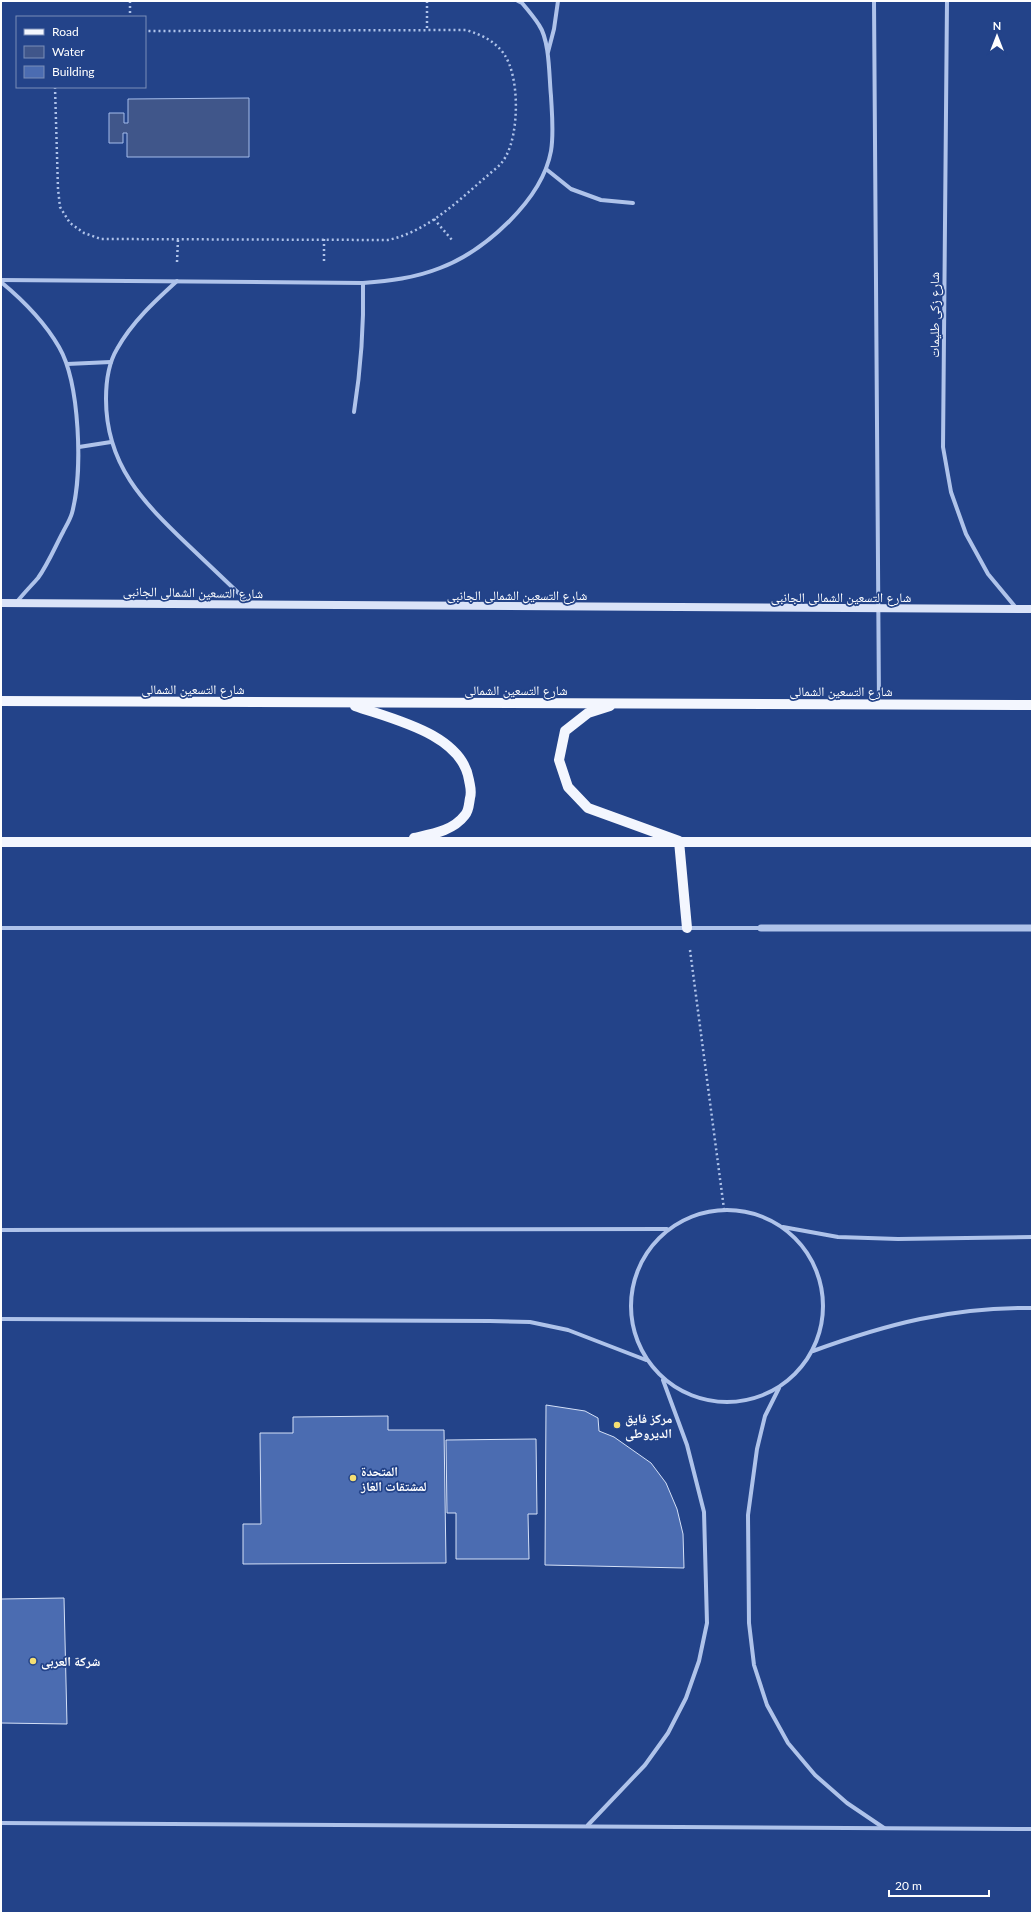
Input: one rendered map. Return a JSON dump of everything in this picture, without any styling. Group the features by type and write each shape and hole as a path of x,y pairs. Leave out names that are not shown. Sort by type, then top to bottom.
{"main road":[{"name":"شارع التسعين الشمالى الجانبى","path":"1,603 1032,609"},
{"name":"شارع التسعين الشمالى","path":"1,701 1032,705"},
{"path":"349,703 440,739 457,752 468,771 472,793 466,815 449,830 398,842"},
{"path":"618,703 588,713 565,731 560,760 568,787 588,808 679,841"},
{"path":"679,841 687,928"},
{"path":"1,842 1032,842"}],"street":[{"path":"1,281 363,283 402,279 440,268 465,256 476,249 506,224 531,196 546,169 553,136 548,53 540,26 522,3 518,1"},
{"path":"548,53 554,29 558,1"},
{"path":"874,1 879,704"},
{"name":"شارع زكى طليمات","path":"947,1 943,447 951,492 966,534 988,574 1017,609"},
{"path":"546,169 571,189 601,200 632,203"},
{"path":"1,281 22,299 43,322 60,348 67,364 76,413 79,447 77,481 72,514 38,577 16,603"},
{"path":"177,281 134,323 116,349 106,383 106,411 111,442 118,460 131,482 151,510 251,605"},
{"path":"354,412 361,369 363,283"},
{"path":"67,364 111,362"},
{"path":"79,447 111,442"},
{"path":"1,928 1032,928"},
{"path":"588,1825 645,1765 668,1733 686,1698 699,1661 707,1623 704,1512 687,1445 662,1380 646,1360 631,1327 630,1291 643,1257 667,1229 694,1215 724,1209 755,1214 783,1227 838,1237 898,1239 1032,1237"},
{"path":"662,1380 689,1396 720,1403 750,1400 779,1388 798,1371 813,1351 822,1325 824,1297 817,1270 803,1246 783,1227"},
{"path":"1,1230 667,1229"},
{"path":"813,1351 904,1321 950,1312 982,1309 1032,1308"},
{"path":"1,1319 530,1322 568,1330 646,1360"},
{"path":"779,1388 766,1416 757,1449 748,1515 749,1623 754,1665 767,1705 788,1743 815,1775 847,1803 884,1828"},
{"path":"1,1823 588,1825 1032,1829"}],"path":[{"path":"130,1 130,16"},
{"path":"426,1 426,30"},
{"path":"55,88 58,189 60,207 70,223 84,233 101,239 388,240 413,232 434,219 494,170 507,156 511,146 514,127 516,83 512,68 504,54 494,43 481,34 466,30 146,31"},
{"path":"434,219 465,256"},
{"path":"687,928 724,1209"}],"water":[{"path":"249,98 249,157 127,157 127,133 123,133 123,143 109,143 109,113 124,113 124,123 128,123 128,99"}],"building":[{"path":"546,1405 585,1411 598,1418 599,1431 614,1437 651,1463 666,1483 677,1509 683,1534 684,1568 545,1565"},
{"name":"المتحدة لمشتقات الغاز","path":"388,1416 388,1430 444,1430 446,1563 243,1564 243,1524 261,1524 260,1433 293,1433 293,1417"},
{"path":"536,1439 537,1514 528,1514 529,1559 456,1559 456,1513 447,1513 446,1440"},
{"name":"شركة العربى","path":"64,1598 67,1724 1,1723 1,1599"}],"place":[{"name":"مركز فايق الديروطى","path":"617,1425"},
{"name":"المتحدة لمشتقات الغاز","path":"353,1478"},
{"name":"شركة العربى","path":"33,1661"}]}
